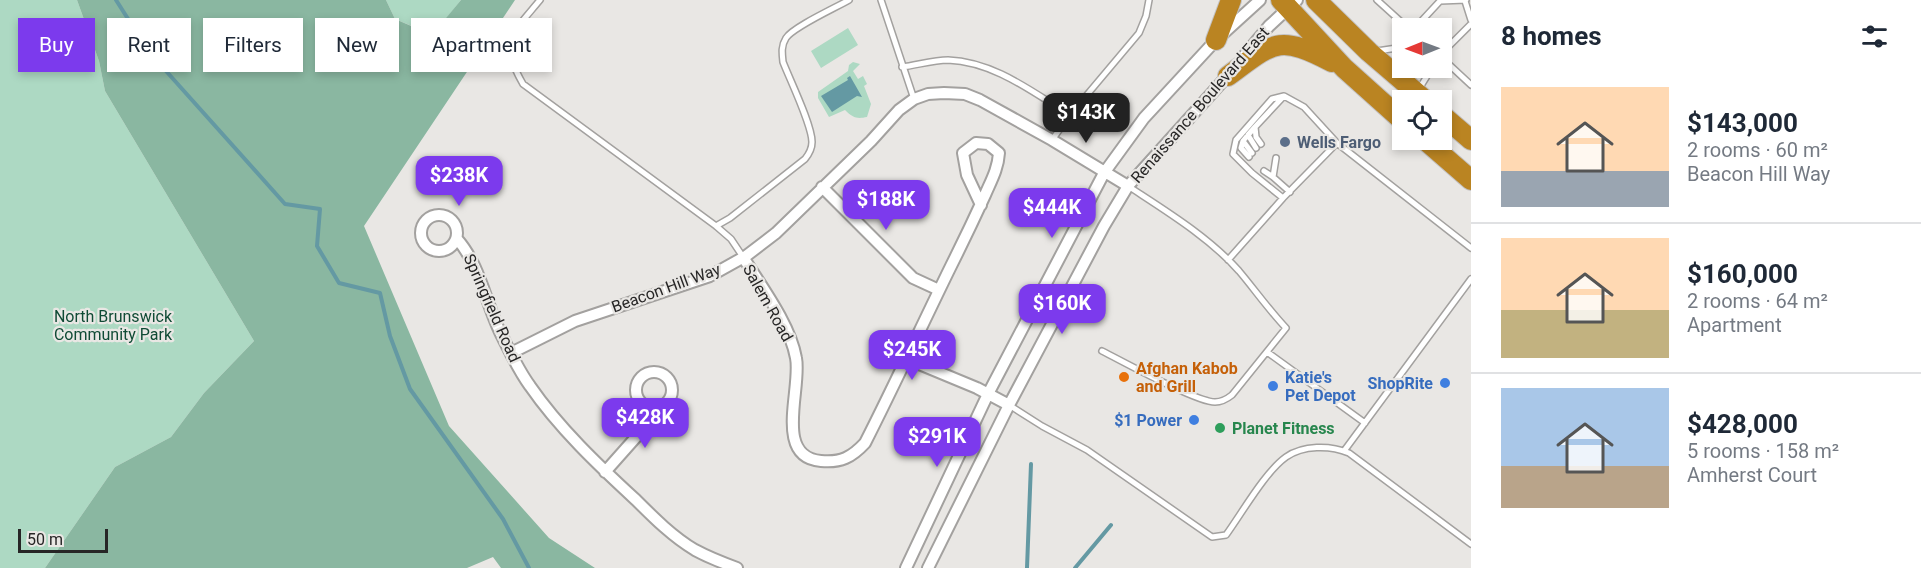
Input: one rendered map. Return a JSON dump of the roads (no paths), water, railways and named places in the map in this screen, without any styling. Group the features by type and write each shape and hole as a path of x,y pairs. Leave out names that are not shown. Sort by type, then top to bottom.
{"highway":[{"path":"1216,40 1231,0"},
{"path":"1316,0 1412,90"},
{"path":"1289,3 1344,68 1392,111"},
{"path":"1228,76 1263,50 1279,44 1304,48 1344,68"},
{"path":"1452,124 1471,140"},
{"path":"1436,150 1471,180"}],"street":[{"name":"Renaissance Boulevard East","path":"906,568 988,394 1104,173 1144,118 1216,40 1260,0"},
{"name":"Renaissance Boulevard East","path":"928,568 1009,405 1104,226 1128,186 1228,76 1289,3"},
{"name":"Beacon Hill Way","path":"511,353 575,321 710,276 743,257 776,233 871,141 899,110 914,99 944,93 965,94 980,100 1128,186"},
{"name":"Salem Road","path":"743,257 773,304 796,357 797,377 791,420 797,447 806,456 817,461 845,460 866,443 908,359 981,205 998,166 999,153 988,144 976,143 963,153 967,175 981,205"},
{"path":"822,188 913,278 939,290"},
{"name":"Springfield Road","path":"457,239 469,256 498,328 511,353 528,384 550,414 605,472 670,532 695,550 737,568"},
{"path":"908,359 1009,405"},
{"path":"605,472 645,427 654,408"}],"lane":[{"name":"Salem Road","path":"540,0 512,34 509,54 514,70 523,84 716,226 731,239 743,257"},
{"path":"716,226 730,218 796,167 810,152 813,143 810,131 783,62 783,45 791,32 849,0"},
{"path":"881,0 914,99"},
{"path":"1052,140 1070,115 1139,33 1149,0"},
{"path":"1377,0 1397,18"},
{"path":"1424,18 1440,1 1466,0 1471,22 1452,42"},
{"path":"1369,52 1392,49"},
{"path":"902,67 946,60 967,62 1008,77 1070,115"},
{"path":"1452,68 1471,86"},
{"path":"1254,150 1243,141 1284,96"},
{"path":"1284,198 1252,173 1233,154 1236,140 1272,99 1284,96 1304,107 1337,143 1471,248"},
{"path":"1254,150 1255,127"},
{"path":"1248,135 1254,150"},
{"path":"1228,260 1337,143"},
{"path":"1273,177 1276,158"},
{"path":"1273,177 1267,168 1273,177 1290,192"},
{"path":"1102,351 1196,397 1216,402 1232,395 1286,328 1228,260 1128,186"},
{"path":"1344,451 1471,279"},
{"path":"1267,352 1365,423"},
{"path":"1009,405 1087,450 1212,537 1226,535 1270,474 1287,456 1314,447 1337,448 1344,451 1471,544"}],"water":[{"path":"850,76 862,97 857,96 832,112 821,96 848,80"}],"waterway":[{"path":"116,0 149,52 285,204 320,209 317,246 339,283 380,293 390,336 410,389 503,519 529,568"},
{"path":"1027,568 1031,464"},
{"path":"1075,568 1111,525"}],"place":[{"name":"Wells Fargo","path":"1285,142"},
{"name":"Afghan Kabob and Grill","path":"1124,377"},
{"name":"ShopRite","path":"1445,383"},
{"name":"Katie's Pet Depot","path":"1273,386"},
{"name":"$1 Power","path":"1194,420"},
{"name":"Planet Fitness","path":"1220,428"}],"park label":[{"name":"North Brunswick Community Park","path":"113,325"}]}
